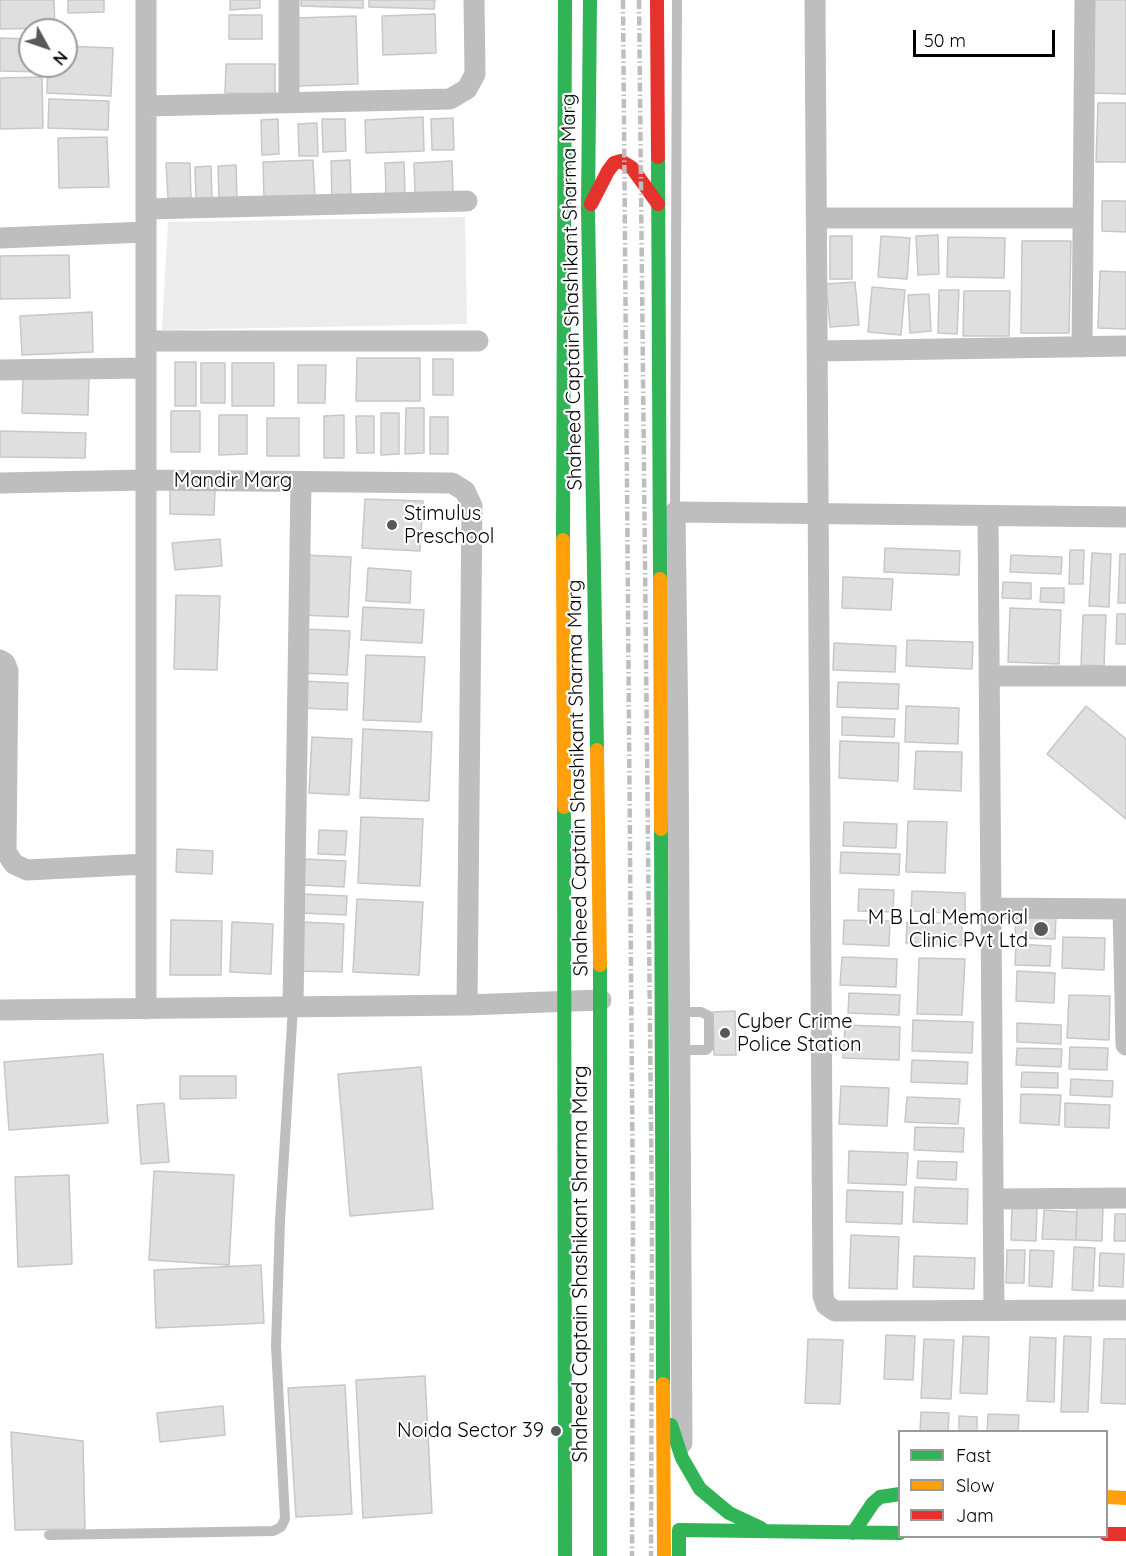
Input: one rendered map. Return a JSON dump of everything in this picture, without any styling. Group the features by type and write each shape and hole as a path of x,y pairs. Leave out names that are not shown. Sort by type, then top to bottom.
{"main road":[{"path":"565,0 563,1001 565,1556"},
{"name":"Shaheed Captain Shashikant Sharma Marg","path":"590,0 588,209 601,1000 600,1556"},
{"path":"657,0 658,204 667,512 664,1556"},
{"path":"588,209 608,171 614,163 621,161 632,168 658,204"},
{"path":"664,1405 682,1458 700,1489 729,1512 770,1532"},
{"path":"853,1533 873,1503 880,1497 898,1494"},
{"path":"1108,1497 1126,1498"},
{"path":"679,1556 680,1530 898,1533"},
{"path":"1108,1534 1126,1534"}],"street":[{"path":"146,0 146,1009"},
{"path":"289,102 290,0"},
{"path":"146,106 450,99 467,89 475,74 474,0"},
{"path":"815,0 823,1296 826,1305 835,1311 1126,1311"},
{"path":"1082,347 1085,0"},
{"path":"146,209 467,201"},
{"path":"817,218 1083,218"},
{"path":"0,238 146,232"},
{"path":"146,341 478,341"},
{"path":"818,351 1126,346"},
{"path":"0,370 146,368"},
{"name":"Mandir Marg","path":"0,483 146,480 452,483 465,491 472,506 467,1005"},
{"path":"293,1007 301,482"},
{"path":"682,1458 680,1050 667,512 1126,517"},
{"path":"988,516 994,1310"},
{"path":"0,660 5,663 8,671 6,852 14,864 27,870 145,864"},
{"path":"989,676 1126,676"},
{"path":"991,908 1125,909 1126,1045"},
{"path":"0,1010 467,1005 601,1000"},
{"path":"994,1199 1126,1198"}],"lane":[{"path":"667,512 677,0"},
{"path":"49,1535 273,1531 282,1527 285,1519 276,1346 280,1221 293,1007"},
{"path":"679,1012 701,1012 709,1016 709,1047 706,1050 680,1050"}],"shaded area":[{"path":"465,217 467,324 162,330 168,222"}],"building":[{"path":"0,0 54,0 55,18 18,18 18,29 0,29"},
{"path":"68,0 104,0 104,12 68,13"},
{"path":"230,0 260,0 260,8 230,10"},
{"path":"301,0 363,0 363,8 301,6"},
{"path":"369,0 435,0 434,9 369,7"},
{"path":"1094,0 1126,0 1126,94 1093,93"},
{"path":"435,14 436,53 383,55 382,16"},
{"path":"229,15 262,15 262,39 229,39"},
{"path":"356,16 358,84 297,86 295,18"},
{"path":"0,38 18,39 18,71 0,71"},
{"path":"78,47 113,48 111,96 47,93 48,78 78,78"},
{"path":"226,64 275,64 275,94 225,93"},
{"path":"0,78 42,78 43,128 0,129"},
{"path":"49,99 109,101 108,130 48,128"},
{"path":"1098,103 1126,103 1126,162 1096,162"},
{"path":"423,117 424,151 366,153 365,120"},
{"path":"453,118 454,150 432,150 431,119"},
{"path":"278,119 279,154 262,155 261,120"},
{"path":"322,119 345,119 346,151 323,152"},
{"path":"317,123 318,156 299,156 298,124"},
{"path":"107,137 109,187 59,188 58,138"},
{"path":"313,160 315,198 264,200 263,162"},
{"path":"350,160 351,196 332,197 331,161"},
{"path":"452,161 453,192 415,193 414,163"},
{"path":"404,162 405,194 386,194 385,163"},
{"path":"166,163 190,163 191,198 168,198"},
{"path":"236,165 237,199 219,199 218,166"},
{"path":"211,166 212,198 196,199 195,167"},
{"path":"1102,201 1126,201 1126,232 1102,231"},
{"path":"938,235 939,274 918,275 916,236"},
{"path":"830,236 852,236 852,279 830,279"},
{"path":"881,236 910,238 907,279 878,277"},
{"path":"948,237 1005,238 1004,278 947,277"},
{"path":"1022,241 1071,241 1069,333 1021,333"},
{"path":"69,255 70,298 0,299 0,256"},
{"path":"1100,271 1126,272 1126,329 1098,328"},
{"path":"855,282 859,325 830,327 826,284"},
{"path":"872,287 905,290 901,335 868,332"},
{"path":"939,290 959,290 957,334 938,333"},
{"path":"964,291 1010,291 1009,336 963,336"},
{"path":"929,294 931,331 910,333 908,295"},
{"path":"92,312 93,352 22,355 20,316"},
{"path":"357,358 420,358 420,401 356,401"},
{"path":"433,359 453,359 453,395 433,395"},
{"path":"175,362 196,362 196,406 175,406"},
{"path":"201,363 225,363 225,403 201,403"},
{"path":"232,363 274,363 274,406 232,406"},
{"path":"298,365 326,365 325,403 298,403"},
{"path":"23,375 89,376 88,415 22,413"},
{"path":"406,408 424,408 424,453 405,454"},
{"path":"171,411 200,411 200,452 171,452"},
{"path":"381,413 399,413 399,454 381,455"},
{"path":"219,415 247,415 247,454 219,455"},
{"path":"344,415 344,458 324,458 324,416"},
{"path":"356,416 374,416 374,453 357,453"},
{"path":"430,417 448,417 448,454 430,454"},
{"path":"267,418 299,418 299,456 267,456"},
{"path":"0,431 86,433 85,458 0,457"},
{"path":"170,489 215,490 214,515 170,514"},
{"name":"Stimulus Preschool","path":"365,499 423,501 420,551 362,548"},
{"path":"220,539 222,566 175,570 172,543"},
{"path":"885,548 960,551 959,575 884,572"},
{"path":"1070,550 1084,550 1083,584 1069,584"},
{"path":"1092,553 1111,554 1109,607 1089,606"},
{"path":"1120,554 1126,554 1126,603 1118,603"},
{"path":"303,555 351,557 348,617 300,615"},
{"path":"1011,555 1062,557 1061,574 1010,572"},
{"path":"368,568 411,571 410,603 366,601"},
{"path":"843,577 893,579 891,610 842,608"},
{"path":"1003,582 1031,583 1031,599 1002,598"},
{"path":"1041,588 1064,588 1064,603 1040,602"},
{"path":"176,595 220,596 217,670 174,669"},
{"path":"363,607 424,610 422,643 361,640"},
{"path":"1010,608 1061,610 1059,664 1008,662"},
{"path":"1117,614 1126,614 1126,644 1116,644"},
{"path":"1083,615 1106,615 1104,666 1081,665"},
{"path":"304,629 350,631 347,675 302,673"},
{"path":"907,640 973,642 972,669 906,666"},
{"path":"834,643 896,646 895,672 833,670"},
{"path":"366,655 425,657 421,722 363,720"},
{"path":"302,681 348,683 347,710 301,708"},
{"path":"838,682 899,684 898,709 837,707"},
{"path":"906,706 959,708 958,744 905,742"},
{"path":"1086,706 1126,739 1126,819 1047,754"},
{"path":"842,717 895,719 894,737 842,735"},
{"path":"363,729 432,732 429,801 360,798"},
{"path":"312,737 352,739 349,795 309,793"},
{"path":"840,741 899,743 898,781 839,778"},
{"path":"916,751 962,752 961,791 914,789"},
{"path":"361,817 423,819 420,886 358,883"},
{"path":"908,821 947,822 945,873 906,872"},
{"path":"844,822 897,824 896,848 843,846"},
{"path":"319,830 347,831 345,855 318,854"},
{"path":"177,849 213,851 212,874 176,872"},
{"path":"841,852 900,854 899,875 840,873"},
{"path":"305,859 346,861 344,887 303,885"},
{"path":"859,889 894,890 893,912 858,911"},
{"path":"912,891 965,893 965,914 911,911"},
{"path":"301,894 347,896 346,915 300,913"},
{"path":"357,899 423,902 419,975 353,972"},
{"path":"1016,916 1056,917 1055,939 1015,938"},
{"path":"171,920 222,921 221,975 170,975"},
{"path":"844,920 890,921 889,946 843,944"},
{"path":"232,922 273,924 271,974 230,972"},
{"path":"302,922 344,924 342,972 299,971"},
{"path":"907,922 962,924 962,945 906,943"},
{"path":"1063,937 1105,938 1104,970 1062,968"},
{"path":"1016,944 1051,946 1050,966 1015,965"},
{"path":"842,957 897,959 896,987 840,985"},
{"path":"919,958 965,959 962,1015 917,1014"},
{"path":"1017,971 1055,973 1054,1003 1016,1001"},
{"path":"849,993 900,995 899,1015 848,1013"},
{"path":"1069,995 1110,996 1109,1040 1067,1038"},
{"name":"Cyber Crime Police Station","path":"735,1011 736,1055 714,1055 713,1012"},
{"path":"913,1020 973,1022 972,1053 912,1051"},
{"path":"1017,1023 1061,1025 1061,1044 1017,1042"},
{"path":"845,1025 900,1027 899,1060 843,1058"},
{"path":"1070,1047 1108,1048 1107,1070 1069,1069"},
{"path":"1017,1048 1062,1049 1061,1067 1016,1065"},
{"path":"103,1054 108,1123 9,1130 4,1062"},
{"path":"912,1060 968,1062 967,1084 911,1082"},
{"path":"421,1067 433,1209 350,1216 338,1074"},
{"path":"1022,1072 1058,1073 1058,1088 1021,1087"},
{"path":"180,1076 236,1076 236,1098 180,1099"},
{"path":"1071,1079 1113,1081 1112,1097 1070,1095"},
{"path":"841,1086 889,1088 887,1126 839,1124"},
{"path":"1021,1094 1061,1095 1059,1125 1020,1123"},
{"path":"907,1097 960,1099 958,1124 905,1122"},
{"path":"164,1103 169,1162 141,1164 137,1105"},
{"path":"1065,1103 1110,1105 1109,1128 1065,1127"},
{"path":"915,1127 964,1128 963,1152 914,1150"},
{"path":"849,1151 908,1153 906,1185 848,1183"},
{"path":"918,1161 957,1162 956,1180 917,1178"},
{"path":"154,1171 234,1175 229,1265 149,1260"},
{"path":"69,1175 72,1264 18,1267 15,1177"},
{"path":"915,1187 968,1189 967,1224 913,1222"},
{"path":"847,1190 903,1192 902,1224 846,1222"},
{"path":"1077,1205 1103,1206 1102,1241 1076,1240"},
{"path":"1012,1206 1037,1208 1036,1241 1011,1240"},
{"path":"1044,1210 1077,1212 1076,1240 1042,1239"},
{"path":"1115,1214 1126,1214 1126,1241 1114,1241"},
{"path":"851,1235 899,1237 897,1289 849,1288"},
{"path":"1074,1247 1095,1248 1093,1291 1072,1290"},
{"path":"1007,1250 1025,1250 1024,1283 1006,1283"},
{"path":"1030,1250 1054,1251 1052,1287 1029,1286"},
{"path":"1100,1253 1124,1254 1123,1287 1099,1286"},
{"path":"914,1256 975,1258 974,1289 913,1287"},
{"path":"261,1265 264,1323 156,1328 154,1270"},
{"path":"886,1335 915,1336 913,1380 884,1379"},
{"path":"963,1336 989,1337 987,1394 960,1393"},
{"path":"1064,1336 1091,1337 1088,1412 1061,1412"},
{"path":"1030,1337 1056,1338 1054,1402 1027,1401"},
{"path":"808,1339 843,1340 840,1404 805,1403"},
{"path":"924,1339 954,1340 951,1399 921,1398"},
{"path":"1104,1339 1126,1339 1126,1404 1101,1403"},
{"path":"425,1376 432,1513 363,1518 356,1380"},
{"path":"345,1385 352,1514 296,1517 288,1388"},
{"path":"223,1406 225,1435 160,1442 157,1413"},
{"path":"921,1412 949,1413 948,1430 920,1430"},
{"path":"988,1414 1019,1415 1018,1430 987,1430"},
{"path":"959,1416 977,1417 977,1430 959,1430"},
{"path":"11,1432 83,1441 85,1529 15,1530"}],"railway":[{"path":"623,0 633,1212 632,1556"},
{"path":"639,0 652,1216 651,1556"}],"traffic: fast":[{"path":"563,540 565,0"},
{"path":"590,0 588,209 597,750"},
{"path":"658,157 660,579"},
{"path":"564,807 565,1556"},
{"path":"661,829 663,1384"},
{"path":"600,965 600,1556"},
{"path":"671,1425 682,1458 700,1489 729,1513 761,1528"},
{"path":"853,1533 873,1503 880,1497 898,1494"},
{"path":"679,1556 679,1530 898,1533"}],"traffic: slow":[{"path":"563,540 564,807"},
{"path":"660,579 661,829"},
{"path":"597,750 600,965"},
{"path":"663,1384 664,1556"},
{"path":"1108,1497 1126,1498"}],"traffic: jam":[{"path":"657,0 658,157"},
{"path":"591,204 608,171 614,163 621,161 632,168 658,204"},
{"path":"1108,1534 1126,1534"}],"place":[{"name":"Stimulus Preschool","path":"392,525"},
{"name":"M B Lal Memorial Clinic Pvt Ltd","path":"1041,929"},
{"name":"Cyber Crime Police Station","path":"725,1033"},
{"name":"Noida Sector 39","path":"556,1431"}]}
